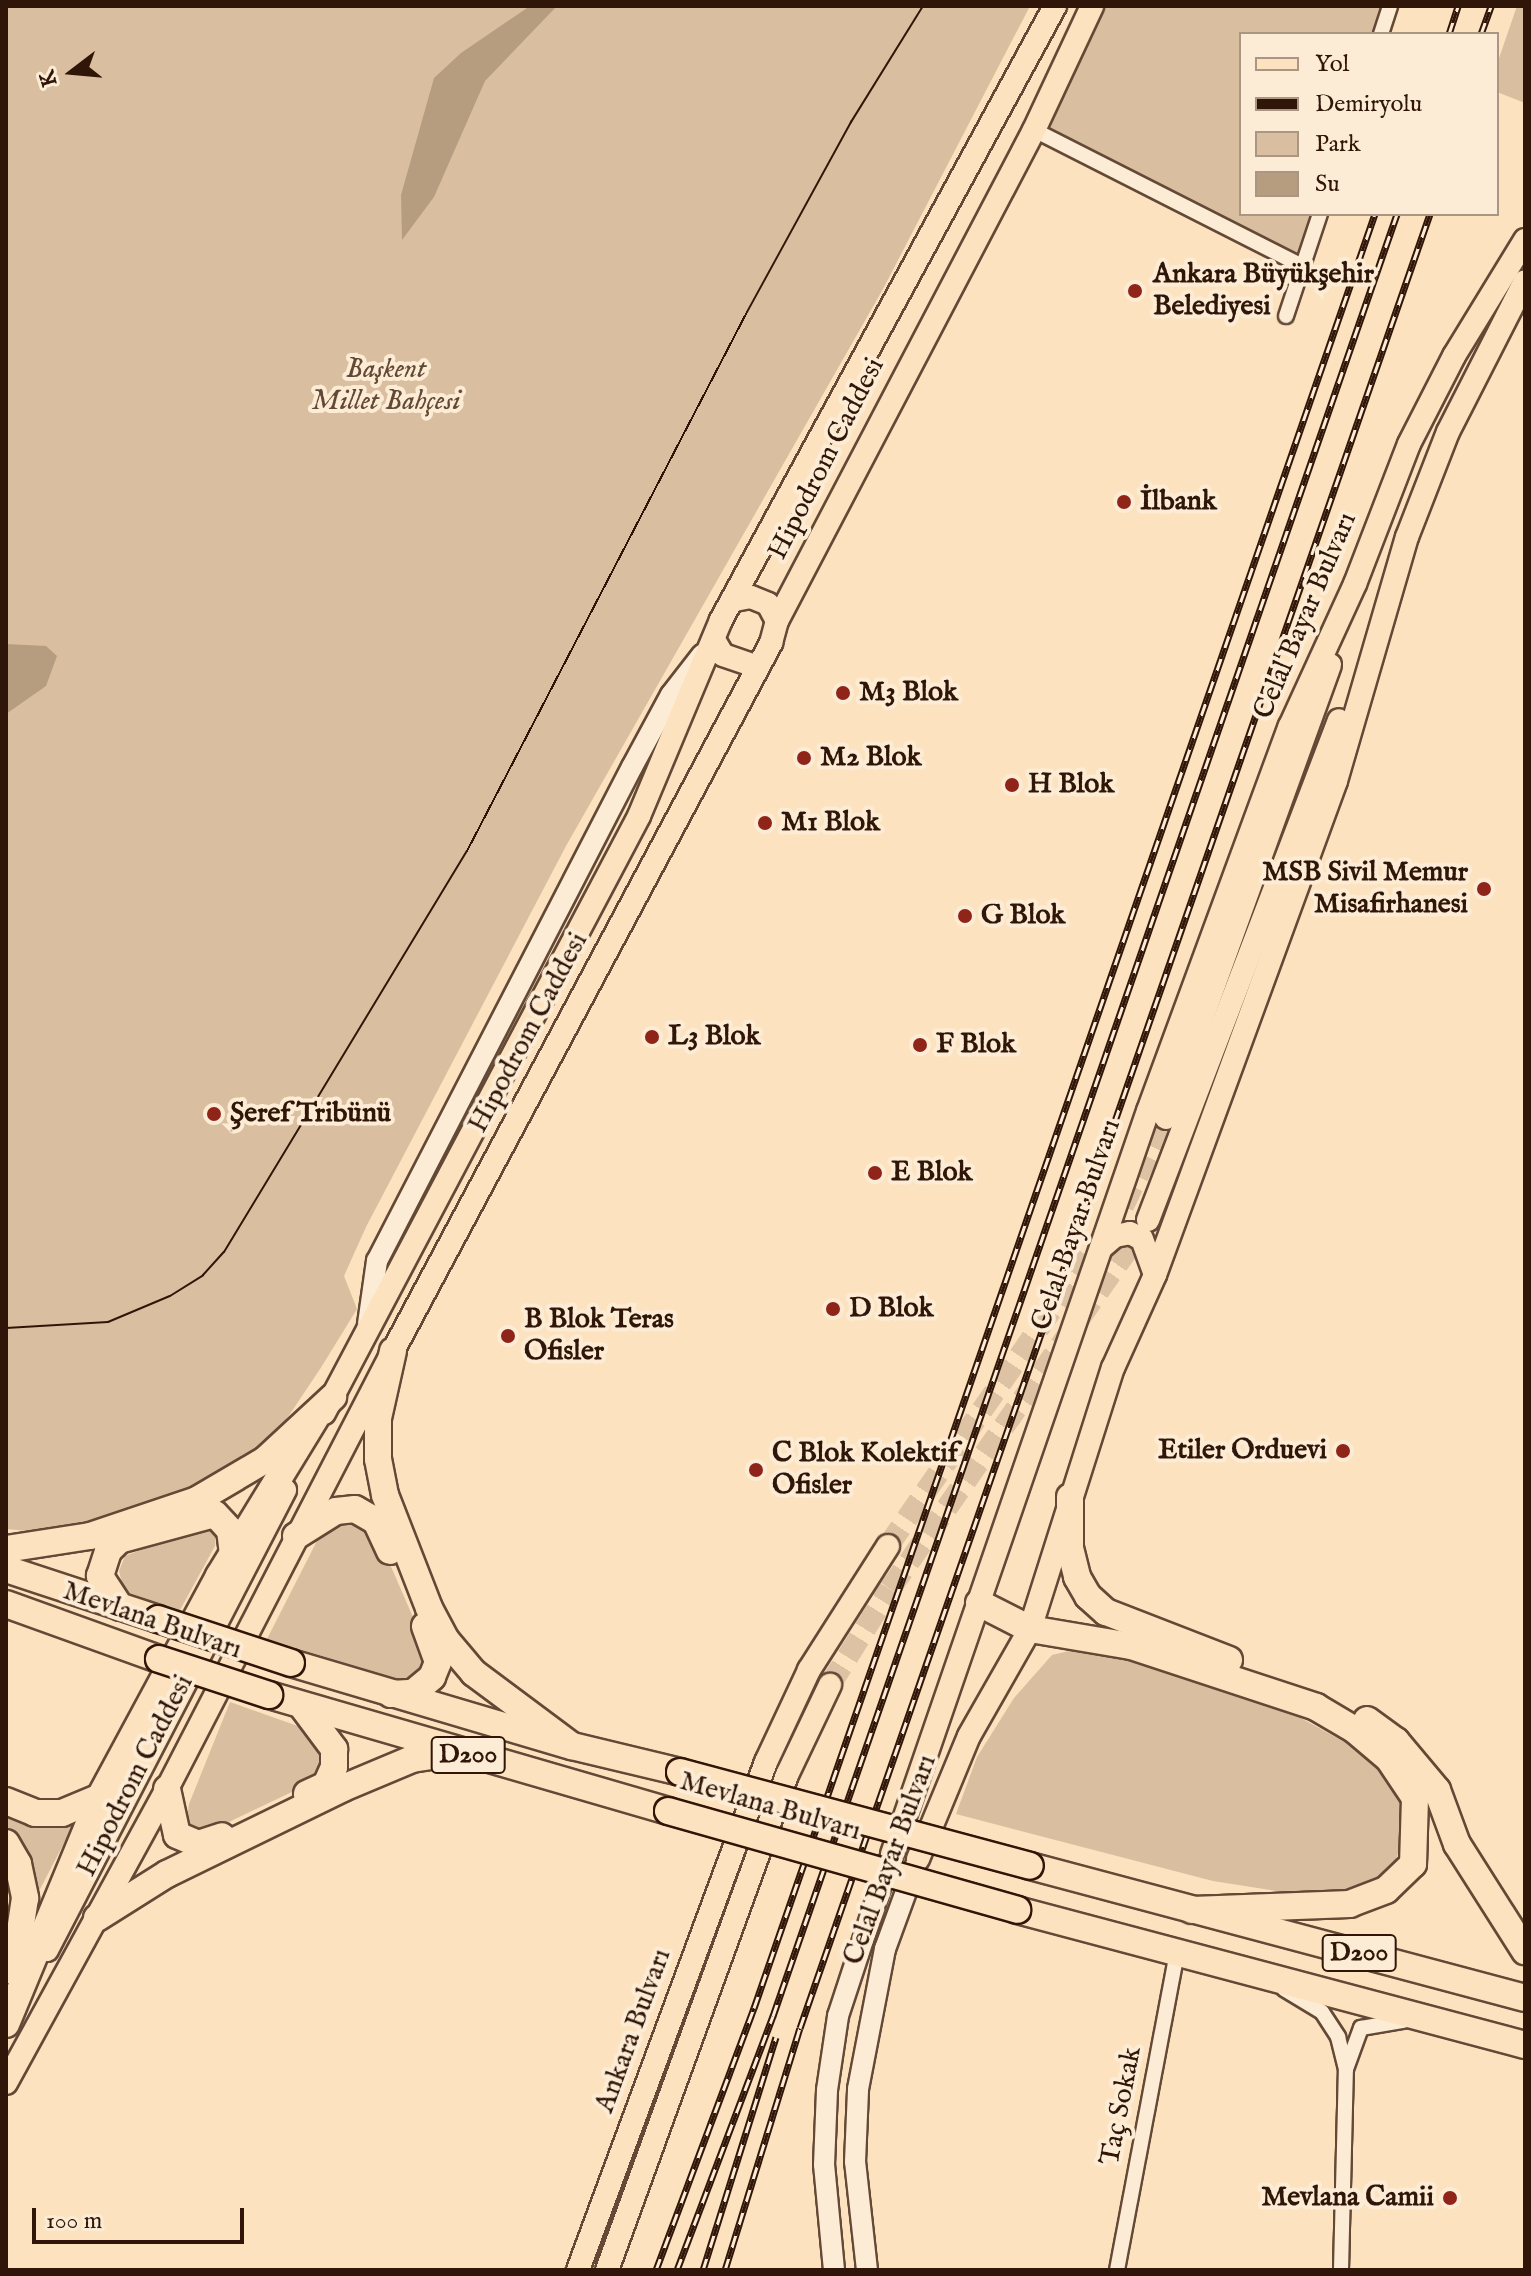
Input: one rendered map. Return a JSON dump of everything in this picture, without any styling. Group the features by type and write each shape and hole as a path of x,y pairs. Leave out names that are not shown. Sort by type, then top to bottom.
{"highway":[{"path":"393,1351 378,1418 378,1459 385,1495 429,1608 446,1640 474,1673 572,1746"},
{"path":"6,1549 90,1536 197,1500 233,1483 325,1406"},
{"path":"6,2026 100,1797 233,1555 325,1406"},
{"path":"1070,1497 1070,1548 1077,1577 1106,1612 1326,1694 1396,1741 1437,1790 1457,1844 1525,1951"},
{"path":"296,1536 344,1509 368,1512 376,1521 438,1662 424,1686 413,1693 387,1694"},
{"path":"120,1607 100,1576 108,1551 119,1540 215,1514 230,1530 233,1555"},
{"name":"Mevlana Bulvarı","path":"6,1569 387,1694 572,1746 680,1772 1525,1998"},
{"path":"979,1603 1030,1629 1131,1646 1316,1707 1355,1730 1389,1759 1415,1798 1413,1864 1386,1890 1350,1904 1192,1910"},
{"name":"Mevlana Bulvarı","path":"6,1604 159,1659 455,1752 1017,1910 1525,2045"},
{"path":"6,1629 42,1616"},
{"path":"167,1789 177,1835 198,1844 326,1785 334,1767 334,1749 326,1731 302,1706"},
{"path":"97,1918 167,1874 355,1783 412,1759 455,1752"},
{"path":"6,1801 35,1813 62,1813 100,1797"},
{"path":"6,1843 18,1864 25,1898 6,2014"}],"main road":[{"name":"Hipodrom Caddesi","path":"6,2026 325,1406 367,1333 639,816 714,640 1055,6"},
{"name":"Hipodrom Caddesi","path":"6,2083 167,1789 393,1351 757,667 777,621 1034,130 1092,6"},
{"name":"Celal Bayar Bulvarı","path":"834,2270 824,2165 827,2090 838,2016 892,1854 1101,1248 1290,726 1355,584 1409,444 1454,356 1525,240"},
{"name":"Celal Bayar Bulvarı","path":"867,2270 855,2162 858,2089 885,1949 969,1736 1030,1629 1113,1368 1155,1275 1336,781 1375,631 1448,432 1525,281"},
{"path":"1166,1118 1312,727 1355,584"},
{"path":"735,600 751,597 768,604 777,621"},
{"path":"1148,1220 1375,631"},
{"path":"714,640 723,655 757,667"},
{"path":"1101,1248 1115,1236 1130,1233 1142,1239 1155,1275"},
{"name":"Ankara Bulvarı","path":"578,2270 747,1813 796,1693 888,1546"},
{"name":"Ankara Bulvarı","path":"607,2270 771,1819 830,1685"}],"street":[{"path":"1382,32 1390,6"},
{"path":"1034,130 1302,266"},
{"path":"1286,316 1319,216"},
{"name":"Taç Sokak","path":"1117,2270 1177,1951"},
{"path":"1252,1972 1322,2012 1338,2037 1346,2069 1341,2270"},
{"path":"1346,2069 1361,2028 1377,2022 1440,2022"}],"green space":[{"name":"Başkent Millet Bahçesi","path":"6,6 1030,6 883,289 566,846 366,1227 344,1276 357,1309 322,1366 284,1423 227,1478 99,1519 29,1531 6,1529"},
{"path":"1092,6 1390,6 1382,32 1239,32 1239,216 1319,216 1302,266 1034,130"},
{"path":"1517,6 1525,6 1525,103 1499,93 1499,58"},
{"path":"343,1516 375,1530 420,1633 429,1666 406,1682 267,1639 321,1533"},
{"path":"208,1524 216,1532 215,1546 180,1610 132,1595 123,1587 119,1571 125,1556"},
{"path":"1086,1647 1279,1706 1370,1756 1402,1798 1405,1831 1394,1866 1351,1894 1296,1894 1213,1881 956,1814 977,1757 1014,1698 1052,1655"},
{"path":"230,1702 312,1731 325,1760 315,1781 210,1831 195,1833 186,1826 189,1804"},
{"path":"6,1812 77,1818 36,1897 28,1867 6,1825"}],"water":[{"path":"530,6 557,6 485,81 434,197 402,240 401,195 434,78 461,53"},
{"path":"6,644 46,646 57,656 46,686 6,714"}],"tunnel":[{"path":"1123,1206 1166,1118"},
{"path":"830,1685 890,1589 1148,1220"},
{"path":"888,1546 1101,1238"}],"tram line":[{"path":"6,1328 108,1322 170,1296 203,1275 224,1252 467,851 747,312 851,122 923,6"}],"railway":[{"path":"1450,32 1458,6"},
{"path":"1482,32 1491,6"},
{"path":"656,2270 754,2008 1374,216"},
{"path":"677,2270 773,2016 1396,216"},
{"path":"725,2270 800,2028 1429,216"},
{"path":"703,2270 776,2037"}],"place":[{"name":"Ankara Büyükşehir Belediyesi","path":"1135,291"},
{"name":"İlbank","path":"1124,502"},
{"name":"M3 Blok","path":"843,693"},
{"name":"M2 Blok","path":"804,758"},
{"name":"H Blok","path":"1012,785"},
{"name":"M1 Blok","path":"765,823"},
{"name":"MSB Sivil Memur Misafirhanesi","path":"1484,889"},
{"name":"G Blok","path":"965,916"},
{"name":"L3 Blok","path":"652,1037"},
{"name":"F Blok","path":"920,1045"},
{"name":"Şeref Tribünü","path":"214,1114"},
{"name":"E Blok","path":"875,1173"},
{"name":"D Blok","path":"833,1309"},
{"name":"B Blok Teras Ofisler","path":"508,1336"},
{"name":"Etiler Orduevi","path":"1343,1451"},
{"name":"C Blok Kolektif Ofisler","path":"756,1470"},
{"name":"Mevlana Camii","path":"1450,2198"}]}
